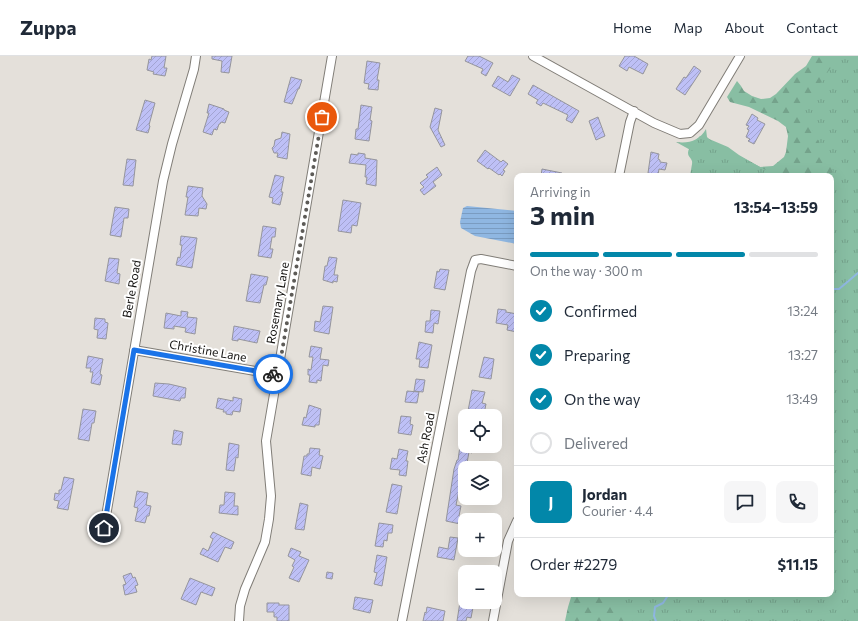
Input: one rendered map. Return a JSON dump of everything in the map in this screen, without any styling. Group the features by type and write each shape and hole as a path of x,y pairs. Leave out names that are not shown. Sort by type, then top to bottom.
{"street":[{"name":"Berle Road","path":"104,528 163,181 194,69 196,56"},
{"name":"Rosemary Lane","path":"239,621 240,606 245,589 265,542 271,496 266,442 332,56"},
{"path":"533,56 654,122 680,134 690,133 699,125 740,56"},
{"path":"620,173 630,122 634,111"},
{"name":"Ash Road","path":"402,621 471,271 475,260 481,259 514,265"},
{"name":"Christine Lane","path":"134,350 278,375"},
{"path":"493,621 508,541 514,528"}],"green space":[{"path":"812,56 858,56 858,508 834,213 834,173 692,173 693,163 688,154 691,146 700,136 702,136 728,147 760,167 773,166 784,157 786,152 788,136 786,127 778,121 749,107 730,102 727,97 737,81 744,91 752,96 761,99 770,98 776,94 795,74 806,66"},
{"path":"839,56 858,56 858,140 853,166 858,162 858,621 633,621 613,603 614,597 834,597 834,173 831,173 833,171 802,109"},
{"path":"706,129 707,137 711,141 771,173 690,173 694,152 676,142 690,142 704,133"},
{"path":"571,597 834,597 858,621 565,621"}],"water":[{"path":"467,206 514,211 514,243 475,236 461,228 460,222 463,208"}],"building":[{"path":"152,56 166,56 164,68 167,68 165,76 153,74 154,72 147,70 149,59 151,60"},
{"path":"212,56 232,56 229,73 221,72 222,61 212,59"},
{"path":"468,56 479,56 493,63 486,76 481,73 483,69 465,61"},
{"path":"625,56 634,56 648,64 643,74 629,67 627,71 619,66"},
{"path":"367,61 380,63 377,80 379,80 378,90 368,89 369,84 364,83"},
{"path":"694,66 701,71 685,95 676,89"},
{"path":"512,75 520,79 510,96 492,86 498,76 508,82"},
{"path":"291,77 302,80 292,104 284,102"},
{"path":"533,85 579,111 572,123 566,120 568,115 543,103 541,106 536,103 538,100 528,94"},
{"path":"145,100 155,103 148,133 136,130"},
{"path":"209,104 229,112 225,123 221,122 217,130 214,129 212,135 203,132 209,113 207,113"},
{"path":"361,105 372,107 370,120 372,121 369,141 355,139 356,129 358,129"},
{"path":"435,108 442,110 438,130 445,145 441,147 430,127"},
{"path":"752,114 758,118 757,120 765,124 754,144 748,141 750,139 746,137 749,126 746,125"},
{"path":"598,117 605,136 596,140 589,121"},
{"path":"282,132 290,134 287,159 277,157 278,153 274,153 272,148 275,140 281,138"},
{"path":"485,150 501,162 503,160 508,164 503,170 505,171 502,176 489,168 488,169 477,161"},
{"path":"651,152 659,154 658,159 660,162 667,163 665,170 659,169 658,173 648,173"},
{"path":"358,153 365,154 365,158 377,160 376,186 366,184 366,165 349,163 351,154 358,155"},
{"path":"127,159 136,160 133,186 123,185"},
{"path":"437,167 442,175 433,182 436,186 424,195 420,190 424,187 420,183 428,177 426,175"},
{"path":"542,169 562,173 541,173"},
{"path":"275,175 284,177 280,205 272,203 273,198 269,197"},
{"path":"188,186 203,188 202,196 207,204 206,209 199,208 198,216 185,215"},
{"path":"343,200 361,203 357,226 352,225 351,233 338,231"},
{"path":"115,207 129,209 128,218 124,218 121,237 110,235"},
{"path":"263,226 276,228 275,237 272,237 270,249 273,249 271,258 258,256"},
{"path":"181,236 197,238 192,268 176,265 178,257 180,258 182,245 180,245"},
{"path":"329,257 337,258 334,275 338,275 337,282 333,281 333,283 323,280 325,266 327,266"},
{"path":"109,258 119,259 117,273 120,274 119,284 105,281"},
{"path":"440,269 449,270 445,290 434,288 437,271 439,272"},
{"path":"251,274 268,277 266,285 264,285 260,303 246,301"},
{"path":"323,306 333,307 329,334 314,331 315,321 320,322"},
{"path":"498,309 514,313 514,331 507,330 508,325 496,323"},
{"path":"431,310 440,311 438,324 434,323 433,333 425,332 426,321 430,321"},
{"path":"181,311 188,312 187,317 197,318 195,334 185,332 186,328 174,326 174,329 164,328 166,313 181,316"},
{"path":"95,318 105,319 105,322 108,323 106,339 97,338 98,330 94,329"},
{"path":"234,326 260,331 257,343 238,339 238,341 232,340"},
{"path":"419,342 432,345 428,368 419,367 420,359 416,359"},
{"path":"311,346 322,348 320,359 329,360 328,366 323,365 321,381 317,380 317,383 309,382 310,375 308,375 308,369 311,370 313,357 309,357"},
{"path":"88,356 103,359 100,374 102,375 100,385 91,383 93,372 90,372 91,368 86,368"},
{"path":"484,357 494,359 491,379 479,377"},
{"path":"416,379 425,380 423,392 414,391"},
{"path":"155,383 169,384 186,388 185,398 181,398 180,401 153,396"},
{"path":"472,390 485,392 482,403 486,404 485,409 468,409"},
{"path":"407,391 419,392 417,403 405,402"},
{"path":"233,397 242,399 240,412 233,411 232,415 226,414 226,412 223,412 224,410 216,408 218,398 233,401"},
{"path":"309,405 321,409 319,425 315,425 315,427 302,425 304,417 306,418"},
{"path":"83,409 96,411 89,441 78,439"},
{"path":"401,416 411,417 410,424 413,425 411,435 398,433"},
{"path":"174,430 183,432 181,445 172,444"},
{"path":"229,443 239,445 238,458 236,457 234,471 226,470"},
{"path":"310,448 320,449 319,455 323,456 320,469 312,467 311,476 301,474 304,456 309,454"},
{"path":"399,449 408,451 406,476 399,475 400,470 390,469 392,458 397,459"},
{"path":"459,453 469,453 467,461 458,461 458,496 456,505 461,506 460,513 458,513 458,524 446,521 454,469"},
{"path":"64,477 74,479 68,510 57,508 59,501 54,500 55,493 59,494 59,490 61,490"},
{"path":"392,484 402,486 397,514 386,512"},
{"path":"137,491 148,493 146,505 151,506 149,516 147,516 145,523 135,521 138,508 134,507"},
{"path":"225,492 235,493 234,506 238,506 238,515 219,513 220,505 224,505"},
{"path":"300,503 308,505 304,530 295,529"},
{"path":"379,523 393,525 392,533 388,533 387,541 384,540 383,547 375,546"},
{"path":"213,532 234,542 231,549 225,547 218,562 200,554 203,548 208,551 213,539 210,537"},
{"path":"450,537 458,538 454,560 437,557 439,547 448,549"},
{"path":"291,548 301,552 299,556 309,560 299,582 289,578 294,567 292,566 295,560 288,556"},
{"path":"377,555 387,557 382,586 374,584 377,573 374,572"},
{"path":"327,572 333,573 332,579 326,578"},
{"path":"131,573 133,578 135,577 138,585 135,586 137,592 125,595 123,585 126,584 123,576"},
{"path":"190,578 215,588 212,596 201,592 196,605 181,599"},
{"path":"355,597 373,600 370,613 353,609"},
{"path":"267,603 289,605 289,621 277,621 277,617 274,617 274,612 267,612"},
{"path":"427,607 445,611 443,621 423,621"},
{"path":"459,609 473,609 471,618 467,617 466,621 457,621"}],"waterway":[{"path":"834,289 839,289 858,273"},
{"path":"656,621 654,616 655,607 663,603 667,597"}],"way so far":[{"path":"273,374 278,375 322,117"}],"route":[{"path":"104,528 134,350 273,374"}]}
